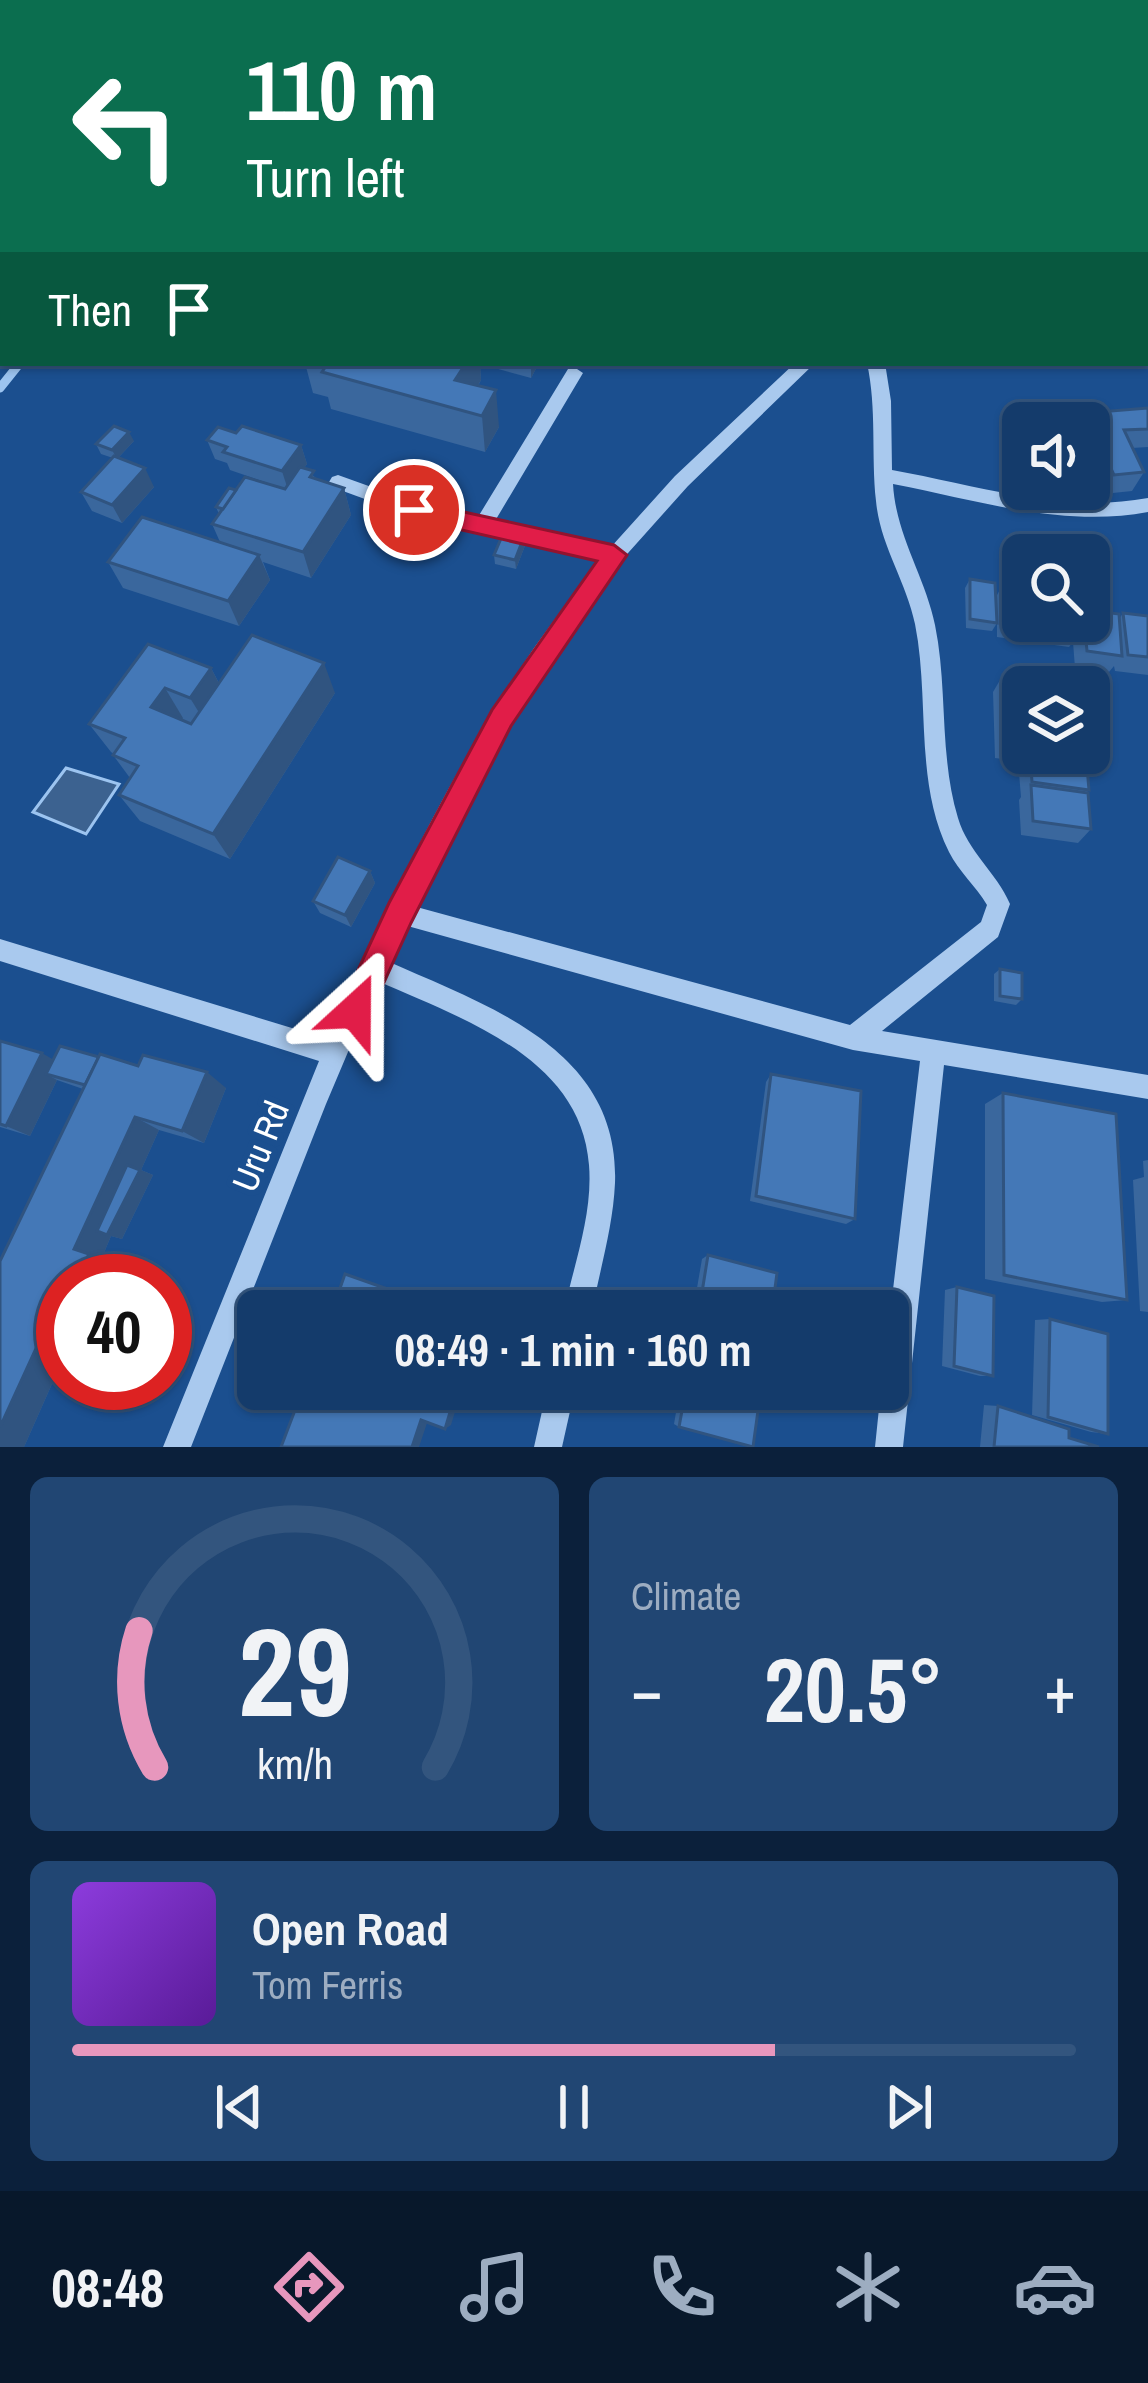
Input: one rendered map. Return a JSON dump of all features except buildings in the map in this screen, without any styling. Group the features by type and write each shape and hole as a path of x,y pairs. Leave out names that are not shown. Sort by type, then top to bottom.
{"street":[{"name":"Uru Rd","path":"177,1447 335,1054 400,913 502,718 614,555 803,366"},
{"path":"853,1038 990,929 999,904 992,887 957,847 940,794 935,675 923,614 893,546 882,475 885,394 877,366"},
{"path":"482,526 574,373"},
{"path":"882,475 1080,509 1132,511 1148,505"},
{"path":"338,482 414,510 614,555"},
{"path":"400,913 853,1038 1148,1087"},
{"path":"0,950 335,1054"},
{"path":"375,968 534,1043 567,1075 593,1121 602,1163 581,1290"},
{"path":"889,1447 933,1054"},
{"path":"548,1447 556,1410"}],"water":[{"path":"66,768 119,784 86,834 33,812"}],"waterway":[{"path":"0,388 18,366"}],"route":[{"path":"355,1011 456,801 502,718 614,555 414,510"}]}
